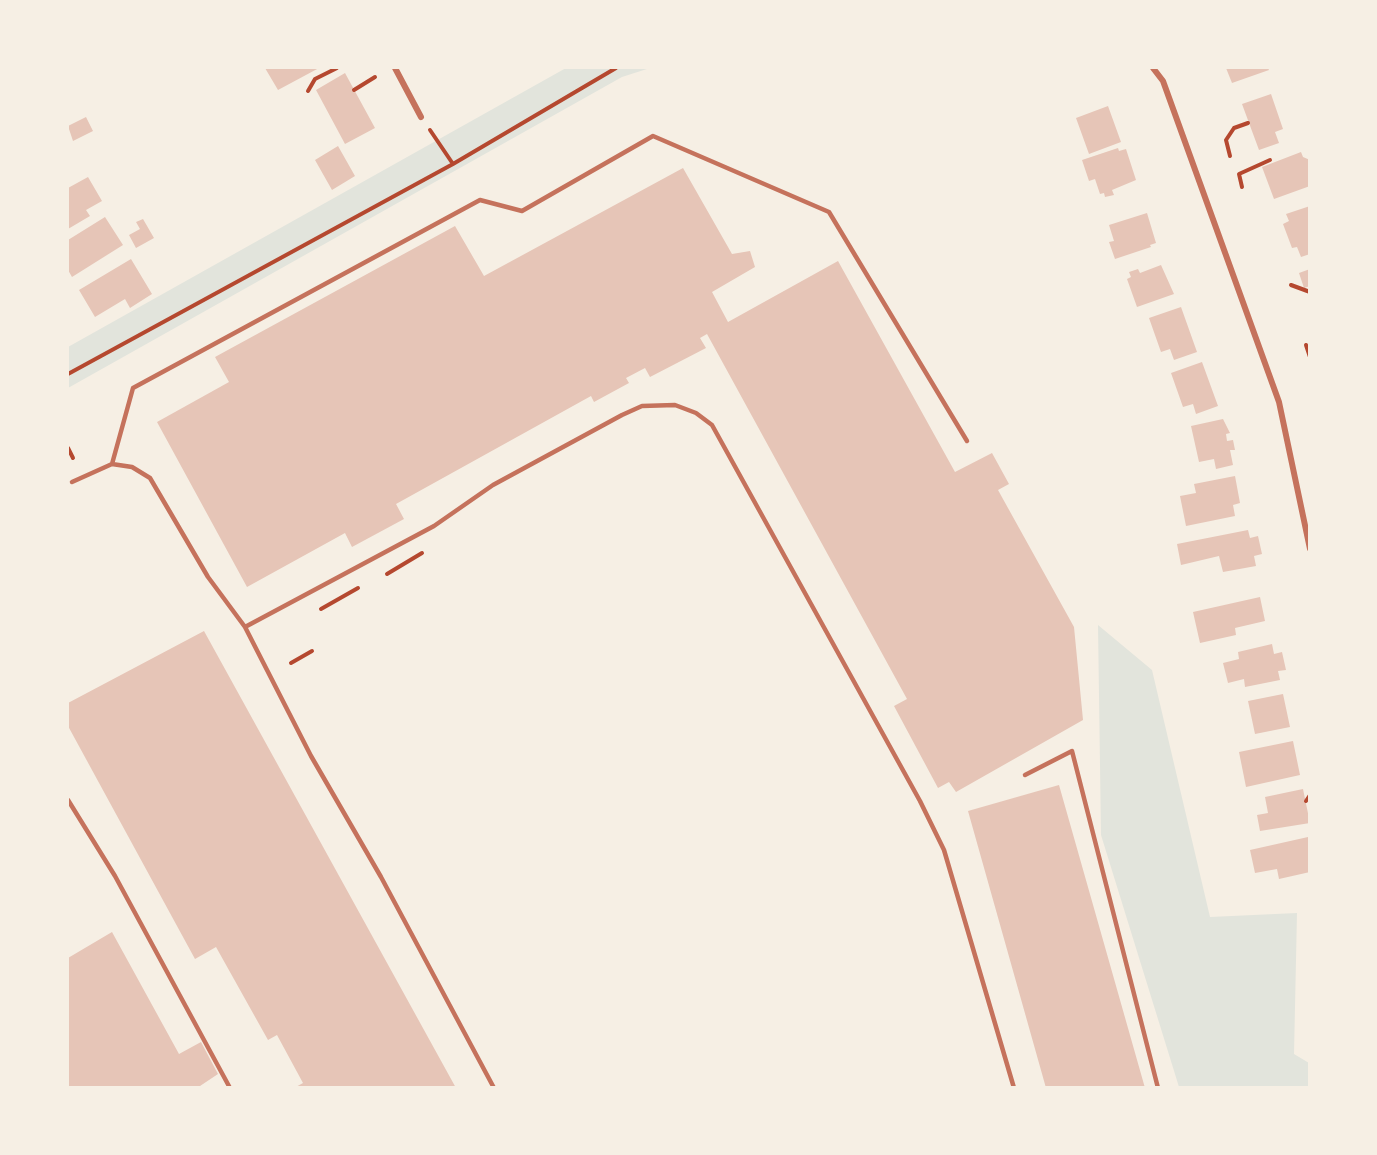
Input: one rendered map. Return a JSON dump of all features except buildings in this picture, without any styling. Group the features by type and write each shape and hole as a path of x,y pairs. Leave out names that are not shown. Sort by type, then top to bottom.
{"street":[{"path":"395,68 421,117"},
{"path":"1154,68 1163,81 1279,402 1310,549"}],"lane":[{"path":"112,464 133,388 480,200 522,211 653,136 830,212 967,441"},
{"path":"245,627 434,526 493,485 642,406 675,405 696,413 712,425 920,801 944,850 1014,1088"},
{"path":"72,482 112,464 132,467 150,478 208,577 245,627 311,756 381,877 494,1088"},
{"path":"1025,775 1072,751 1158,1088"},
{"path":"68,802 115,876 230,1088"}],"path":[{"path":"308,91 315,79 337,68"},
{"path":"68,374 453,164 616,68"},
{"path":"354,90 375,77"},
{"path":"421,117 453,164"},
{"path":"1230,156 1226,140 1234,128 1248,123"},
{"path":"1242,187 1239,174 1270,160"},
{"path":"1291,285 1310,292"},
{"path":"1306,345 1310,357"},
{"path":"68,448 73,458"},
{"path":"387,574 422,553"},
{"path":"321,609 358,588"},
{"path":"291,663 312,651"},
{"path":"1306,801 1310,795"}],"shaded area":[{"path":"566,68 650,68 622,77 68,388 68,347"},
{"path":"1098,625 1152,670 1210,917 1297,913 1294,1054 1309,1063 1309,1087 1179,1087 1101,835"}]}
